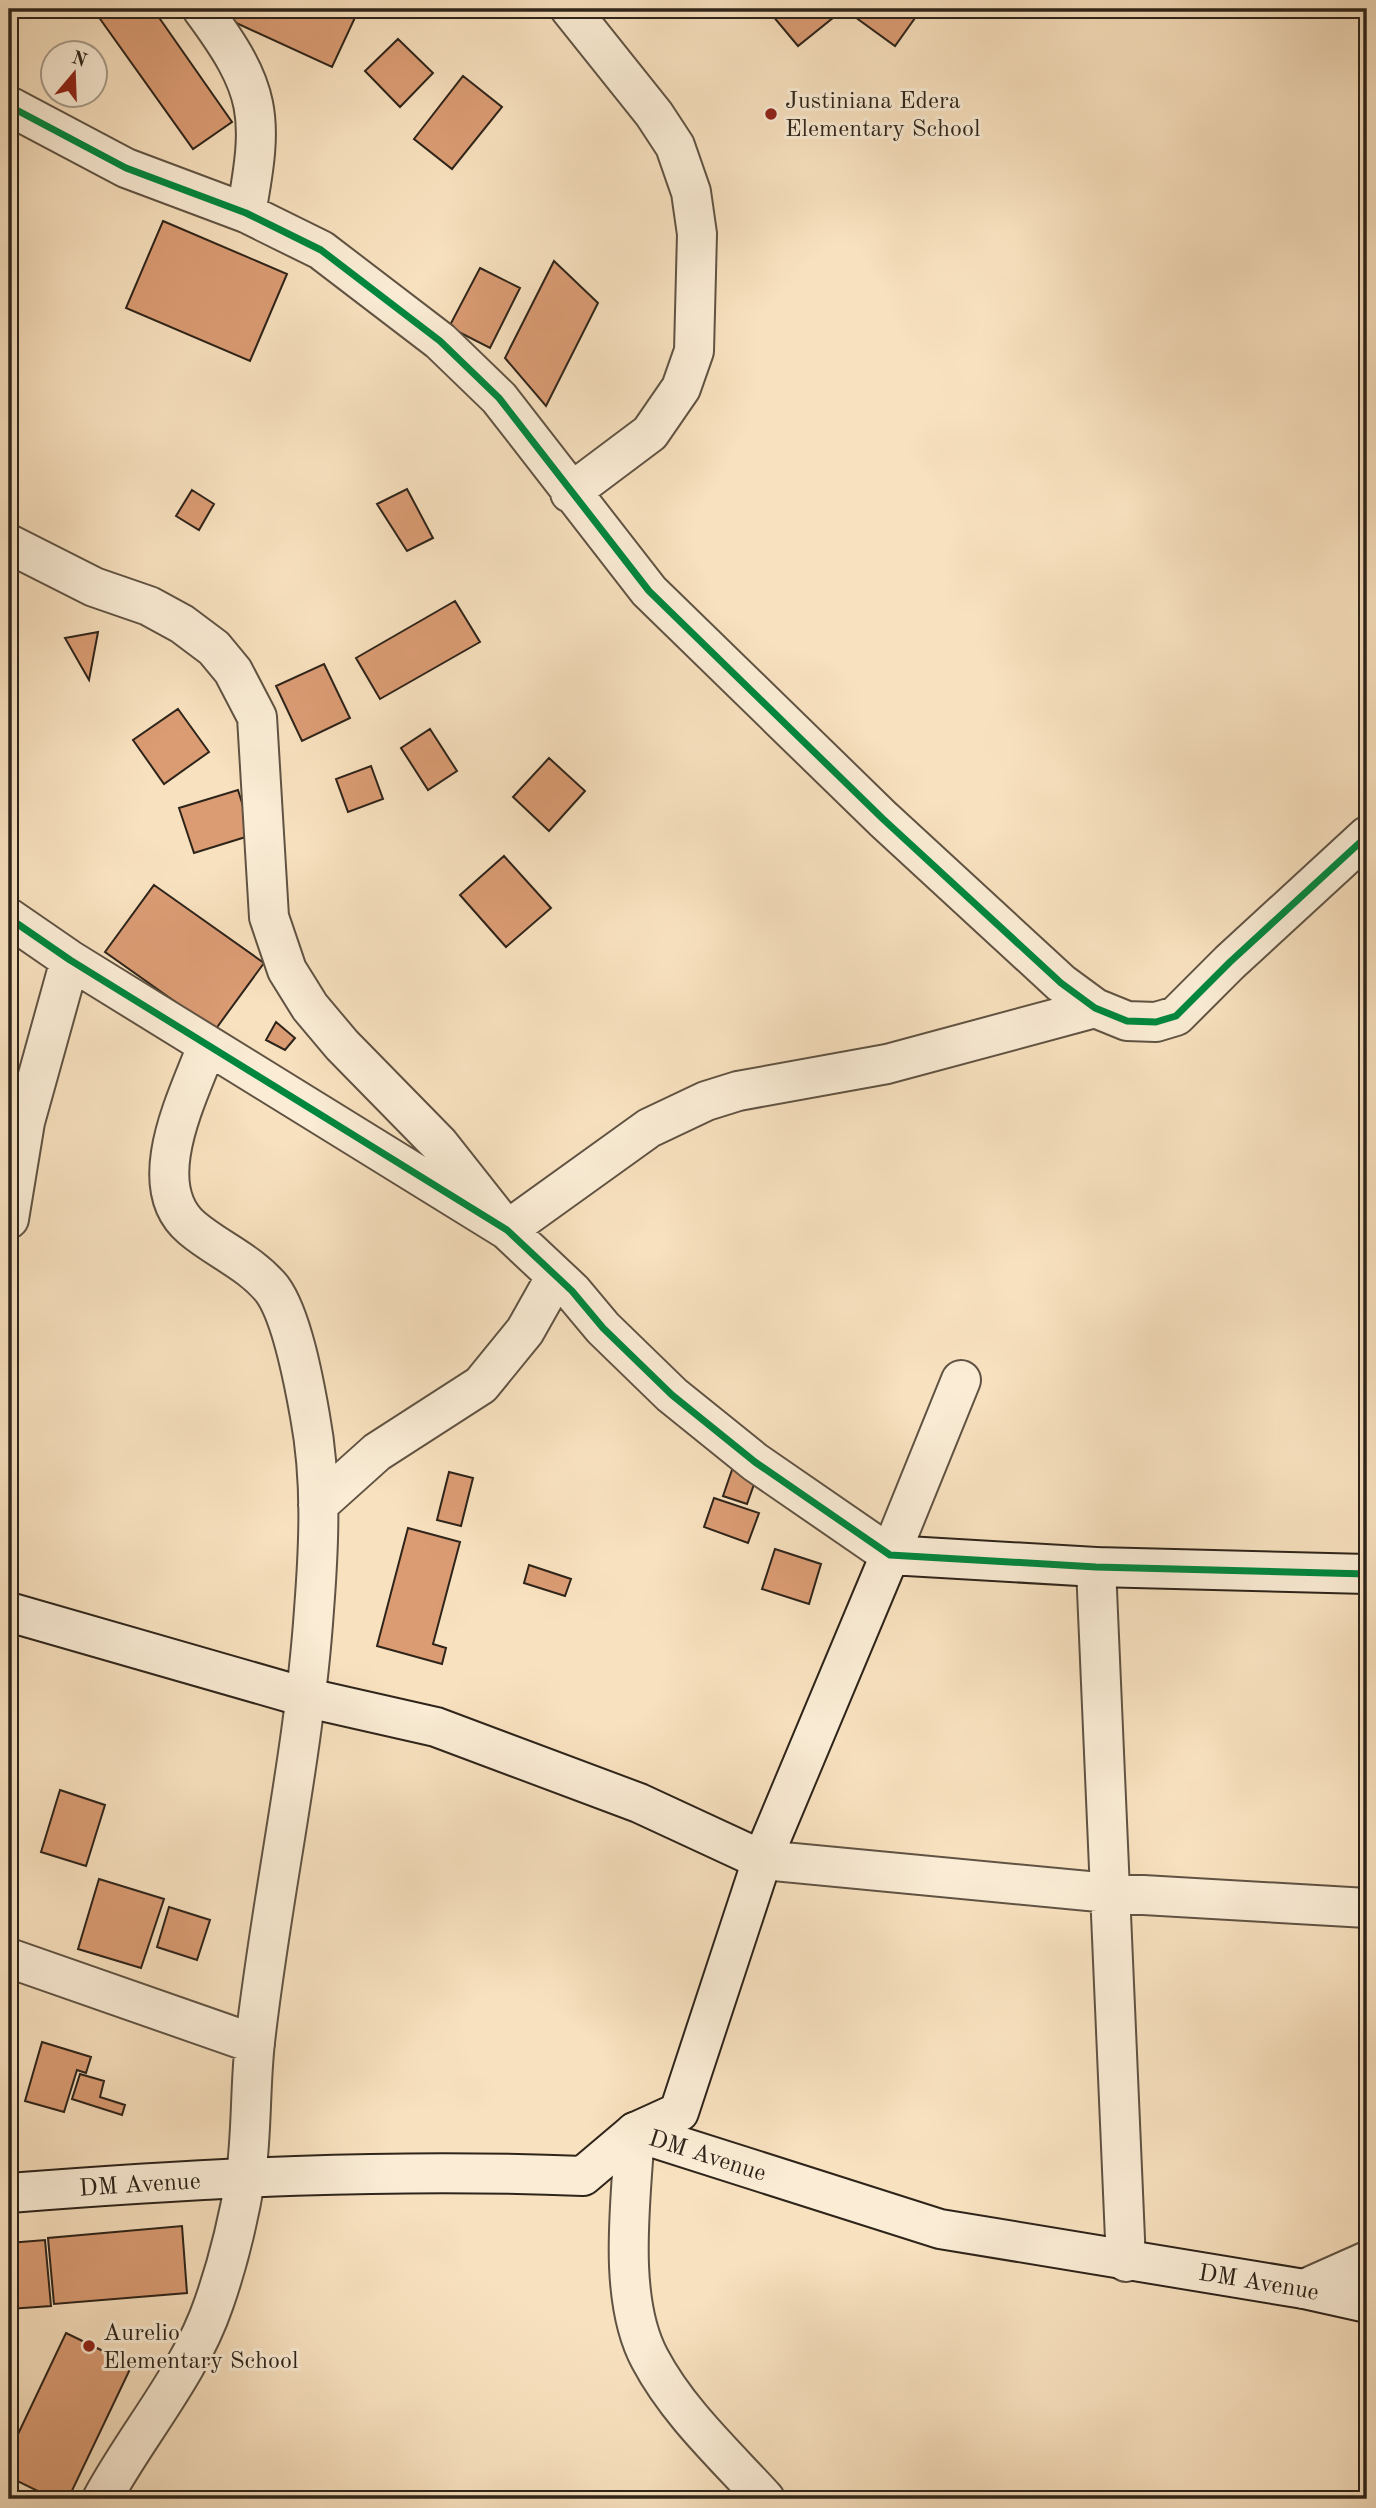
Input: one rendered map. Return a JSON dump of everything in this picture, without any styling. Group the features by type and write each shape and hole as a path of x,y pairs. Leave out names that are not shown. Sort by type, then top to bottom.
{"street":[{"path":"202,9 228,41 251,90 257,121 256,160 246,214"},
{"path":"570,9 654,114 675,146 691,192 697,234 694,351 681,388 650,433 570,493"},
{"path":"9,106 126,168 246,214 321,250 440,341 499,398 570,493 649,591 883,819 1061,983 1096,1008 1126,1021 1156,1022 1176,1016 1230,961 1367,836"},
{"path":"9,544 94,587 149,606 182,624 214,648 233,671 257,717 269,917 288,970 310,1007 342,1045 439,1144 507,1230 556,1276 672,1395 755,1462 890,1555 1096,1567 1367,1574"},
{"path":"9,918 70,960 207,1046 507,1230"},
{"path":"9,1219 17,1123 70,960"},
{"path":"507,1230 649,1128 706,1101 738,1091 887,1064 1096,1008"},
{"path":"102,2499 191,2353 214,2306 246,2176 255,2044 308,1698 320,1535 310,1416 289,1329 274,1292 224,1247 190,1227 175,1205 168,1175 173,1141 207,1046"},
{"path":"318,1506 377,1451 481,1385 525,1331 556,1276"},
{"path":"765,2499 674,2396 650,2360 639,2332 634,2312 630,2225 635,2132 679,2112 762,1860 961,1380"},
{"path":"1096,1567 1126,2262"},
{"path":"9,1612 308,1698 436,1727 639,1803 762,1860 1108,1893 1367,1908"},
{"path":"9,1958 255,2044"},
{"name":"DM Avenue","path":"9,2193 246,2176 387,2172 583,2176 635,2132 940,2230 1304,2289 1367,2303"},
{"path":"1304,2289 1367,2262"},
{"path":"736,2468 776,2499"}],"building":[{"path":"93,9 153,9 232,122 193,149"},
{"path":"222,9 359,9 332,67 219,15"},
{"path":"767,9 827,9 834,17 798,46"},
{"path":"844,9 917,9 920,11 895,46"},
{"path":"398,39 433,73 400,107 365,71"},
{"path":"463,76 502,107 452,169 414,139"},
{"path":"163,221 287,274 250,361 126,308"},
{"path":"554,261 598,303 546,406 505,358"},
{"path":"480,268 520,288 490,348 449,327"},
{"path":"407,489 433,538 407,551 377,504"},
{"path":"192,490 214,504 199,530 176,516"},
{"path":"455,601 480,642 380,699 356,658"},
{"path":"98,632 89,680 65,638"},
{"path":"324,664 350,718 302,741 276,686"},
{"path":"178,709 209,752 164,784 133,740"},
{"path":"430,729 457,771 428,790 401,748"},
{"path":"549,758 585,791 549,831 513,797"},
{"path":"371,766 383,799 348,812 336,779"},
{"path":"238,790 252,835 194,853 179,808"},
{"path":"504,856 551,908 506,947 460,895"},
{"path":"154,885 264,963 215,1030 105,952"},
{"path":"276,1022 295,1038 285,1050 266,1040"},
{"path":"734,1464 758,1473 747,1504 723,1496"},
{"path":"449,1472 473,1478 461,1526 437,1520"},
{"path":"714,1498 759,1513 748,1543 704,1527"},
{"path":"408,1528 460,1542 433,1644 446,1648 442,1664 377,1646"},
{"path":"775,1549 821,1564 809,1604 762,1589"},
{"path":"529,1565 571,1579 565,1596 524,1583"},
{"path":"60,1790 105,1805 86,1866 41,1852"},
{"path":"99,1879 164,1899 141,1968 78,1949"},
{"path":"169,1907 210,1920 197,1960 157,1947"},
{"path":"42,2042 91,2057 86,2073 77,2070 64,2112 25,2101"},
{"path":"80,2074 104,2081 100,2097 125,2105 122,2115 72,2099"},
{"path":"182,2226 187,2293 54,2304 48,2238"},
{"path":"45,2240 51,2306 9,2309 9,2243"},
{"path":"66,2333 132,2365 68,2499 54,2499 9,2477 9,2453"}],"cycle path":[{"path":"9,106 126,168 246,213 321,250 440,341 499,398 649,591 883,819 1061,983 1095,1008 1127,1021 1156,1022 1176,1016 1230,962 1367,836"},
{"path":"9,918 70,960 507,1230 572,1291 603,1328 672,1395 755,1462 890,1555 1096,1567 1367,1574"}],"place":[{"name":"Justiniana Edera Elementary School","path":"771,114"},
{"name":"Aurelio Elementary School","path":"89,2346"}]}
